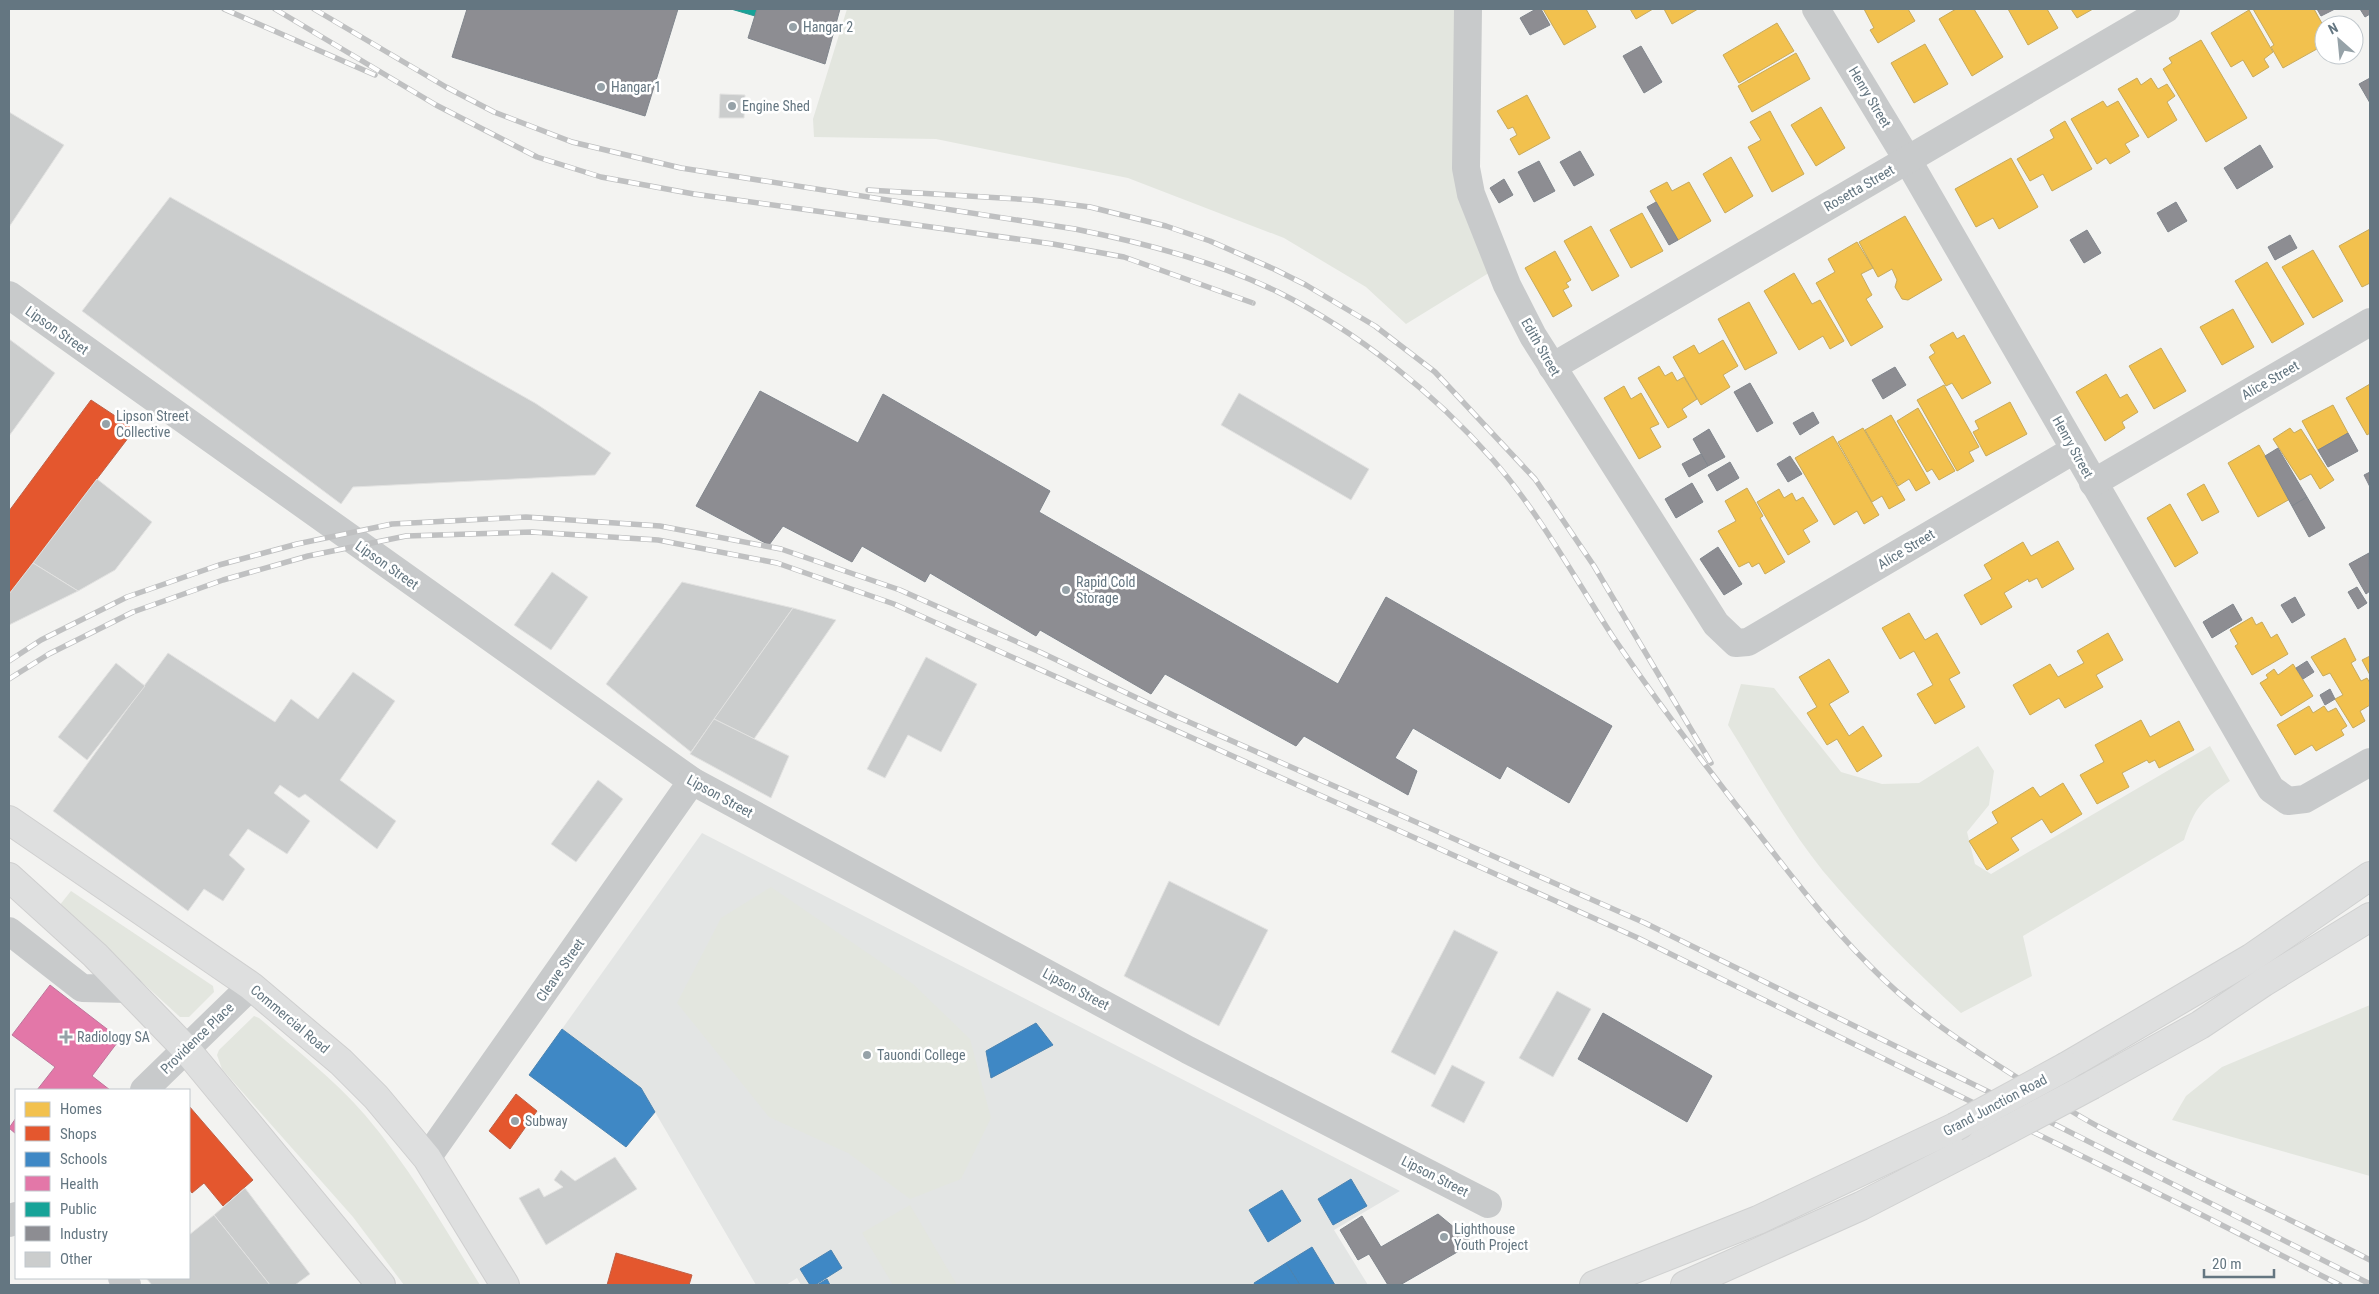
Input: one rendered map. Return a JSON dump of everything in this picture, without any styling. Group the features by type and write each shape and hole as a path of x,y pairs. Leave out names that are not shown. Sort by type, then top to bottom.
{"main road":[{"name":"Commercial Road","path":"13,828 251,986 341,1062 376,1097 427,1158 505,1285"},
{"name":"Grand Junction Road","path":"1594,1285 1766,1216 1955,1127 2067,1066 2250,958 2370,876"},
{"path":"9,877 129,989 186,1049 382,1285"},
{"name":"Grand Junction Road","path":"1684,1285 1861,1206 1981,1144 2200,1026 2264,982 2370,917"}],"street":[{"name":"Edith Street","path":"1468,9 1466,168 1471,194 1507,286 1552,367 1716,624 1736,643"},
{"name":"Henry Street","path":"1816,9 1907,159 2271,789 2288,801 2305,800 2370,762"},
{"name":"Rosetta Street","path":"1552,367 2166,9"},
{"name":"Lipson Street","path":"9,295 692,781 1188,1050 1488,1204"},
{"name":"Alice Street","path":"2093,483 2370,322"},
{"name":"Alice Street","path":"1736,643 1748,642 2074,450"},
{"name":"Cleave Street","path":"427,1158 692,781"},
{"path":"9,931 82,988 129,989"},
{"name":"Providence Place","path":"145,1089 251,986"}],"shaded area":[{"path":"847,9 1457,9 1492,271 1406,324 1366,287 1284,238 1128,178 936,139 814,137 813,119"},
{"path":"1741,684 1774,688 1841,772 1882,784 1919,783 1978,746 1994,771 1989,805 1967,832 1975,864 1991,874 2210,746 2230,781 2212,794 2200,806 2184,840 2023,936 2032,976 1961,1013 1855,908 1823,871 1797,836 1728,725"},
{"name":"Tauondi College","path":"702,833 1400,1191 1334,1230 1368,1285 801,1285 797,1278 786,1285 756,1285 641,1088 562,1029"},
{"path":"771,887 913,984 970,1039 991,1118 961,1179 910,1199 848,1153 769,1117 677,1003 721,918"},
{"path":"71,891 213,986 214,992 189,1017 180,1017 59,906"},
{"path":"2370,1005 2370,1176 2172,1120 2186,1096 2222,1067"},
{"path":"254,1016 259,1018 314,1065 365,1115 412,1177 480,1285 404,1285 353,1217 222,1069 217,1055 219,1050"},
{"path":"910,1205 957,1285 893,1285 862,1233"}],"building: Homes":[{"path":"1543,9 1586,9 1596,27 1564,45"},
{"path":"1630,9 1653,9 1636,19"},
{"path":"1664,9 1698,9 1672,24"},
{"path":"1864,9 1908,9 1915,21 1878,43 1870,30 1874,28"},
{"path":"1956,9 1974,9 2003,57 1972,76 1939,19"},
{"path":"2008,9 2047,9 2058,28 2028,45"},
{"path":"2071,9 2093,9 2077,18"},
{"path":"2253,9 2314,9 2317,15 2314,15 2314,51 2283,68 2271,47 2274,45"},
{"path":"2249,10 2273,52 2264,59 2269,67 2253,77 2243,60 2231,67 2211,33"},
{"path":"1777,23 1794,51 1739,83 1723,55"},
{"path":"2201,40 2247,118 2206,142 2163,69 2172,63 2169,58"},
{"path":"1925,44 1948,84 1914,103 1891,63"},
{"path":"1796,53 1810,79 1752,112 1738,86"},
{"path":"2137,78 2141,85 2151,78 2158,89 2167,84 2175,96 2167,102 2177,120 2148,138 2118,89"},
{"path":"1527,95 1550,138 1519,155 1510,139 1517,135 1513,127 1508,129 1497,111"},
{"path":"2103,101 2107,107 2118,101 2139,136 2125,144 2130,152 2110,164 2106,158 2097,164 2071,119"},
{"path":"1821,107 1845,148 1816,166 1791,125"},
{"path":"1770,111 1804,174 1772,192 1748,147 1761,140 1750,122"},
{"path":"2065,121 2092,169 2052,191 2043,174 2030,181 2017,159 2054,138 2050,130"},
{"path":"1731,157 1753,196 1725,213 1703,174"},
{"path":"2011,158 2038,207 1999,229 1993,218 1976,227 1955,189"},
{"path":"1667,182 1672,191 1689,182 1711,221 1678,240 1650,191"},
{"path":"1642,213 1663,251 1631,268 1610,230"},
{"path":"1905,216 1942,280 1908,300 1902,299 1895,287 1897,280 1892,269 1878,277 1859,242"},
{"path":"1591,226 1619,276 1592,291 1564,241"},
{"path":"2370,229 2370,283 2362,287 2339,246"},
{"path":"1857,242 1873,268 1861,274 1872,295 1866,299 1883,327 1851,346 1816,283 1835,272 1828,259"},
{"path":"2313,250 2343,301 2313,318 2282,267"},
{"path":"1555,251 1571,280 1566,283 1569,287 1563,290 1572,306 1553,317 1525,268"},
{"path":"2267,262 2304,324 2272,343 2235,281"},
{"path":"1794,273 1812,304 1820,300 1844,341 1830,349 1823,336 1799,350 1764,291"},
{"path":"1749,302 1777,353 1745,370 1718,319"},
{"path":"2233,309 2254,347 2222,365 2200,327"},
{"path":"1953,332 1957,339 1964,335 1991,383 1962,399 1952,383 1946,386 1929,357 1935,353 1930,345"},
{"path":"1723,340 1738,366 1723,375 1730,387 1701,405 1673,357 1694,345 1699,354"},
{"path":"2161,348 2186,391 2154,409 2129,366"},
{"path":"1659,366 1665,376 1672,372 1677,381 1684,377 1697,399 1682,409 1687,417 1668,428 1638,378"},
{"path":"2106,374 2120,398 2127,394 2138,412 2122,422 2125,428 2105,441 2076,392"},
{"path":"2370,384 2370,433 2367,435 2346,398"},
{"path":"1944,385 1979,447 1969,452 1974,461 1957,471 1917,400"},
{"path":"1624,386 1631,399 1641,393 1659,424 1650,428 1661,447 1639,459 1604,398"},
{"path":"2010,402 2027,434 1986,456 1973,432 1979,429 1975,421"},
{"path":"2333,405 2348,433 2318,450 2302,421"},
{"path":"1918,408 1955,471 1939,480 1932,469 1927,472 1897,421"},
{"path":"1891,415 1930,483 1916,491 1909,479 1898,486 1865,430"},
{"path":"1863,428 1905,500 1889,509 1882,496 1872,502 1838,442"},
{"path":"2290,428 2294,433 2301,429 2334,480 2320,489 2311,474 2300,480 2273,439"},
{"path":"1833,436 1879,515 1864,524 1857,511 1834,525 1795,458"},
{"path":"2259,445 2290,499 2258,517 2228,463"},
{"path":"2204,484 2219,512 2202,521 2187,494"},
{"path":"1747,488 1763,516 1760,518 1785,562 1765,574 1759,563 1752,567 1749,562 1739,567 1718,531 1736,521 1725,501"},
{"path":"1779,489 1784,498 1792,493 1796,501 1803,497 1818,521 1803,530 1810,542 1788,555 1757,502"},
{"path":"2170,504 2198,553 2175,567 2147,518"},
{"path":"2058,541 2074,569 2042,588 2037,578 2029,582 2028,579 2004,593 2012,607 1981,625 1964,595 1992,579 1984,565 2023,542 2031,556"},
{"path":"1909,613 1925,640 1937,633 1960,673 1949,679 1965,707 1935,724 1917,694 1933,685 1914,651 1900,659 1882,628"},
{"path":"2252,617 2256,625 2262,622 2271,638 2277,634 2288,654 2252,675 2235,646 2238,644 2230,630"},
{"path":"2108,633 2123,660 2096,675 2103,687 2065,708 2059,698 2030,715 2013,685 2050,664 2058,677 2084,663 2077,651"},
{"path":"2345,638 2356,660 2351,663 2361,681 2367,678 2370,683 2370,705 2360,711 2365,721 2353,728 2335,699 2343,695 2330,673 2323,676 2311,657"},
{"path":"2370,656 2370,675 2362,660"},
{"path":"1829,659 1849,692 1829,704 1849,736 1863,726 1882,756 1857,772 1837,739 1827,745 1807,713 1817,707 1799,677"},
{"path":"2293,664 2313,696 2281,716 2260,683 2268,678 2266,675 2274,669 2278,675"},
{"path":"2309,706 2313,713 2324,706 2328,712 2336,708 2347,726 2341,730 2344,735 2316,751 2312,745 2295,755 2277,725"},
{"path":"2141,720 2150,737 2179,721 2194,750 2159,768 2155,760 2149,763 2147,760 2122,773 2129,787 2097,804 2080,775 2104,762 2095,745"},
{"path":"2063,783 2082,814 2051,833 2042,819 2011,838 2019,850 1987,870 1969,841 1998,823 1992,812 2033,787 2040,797"}],"building: Shops":[{"path":"91,400 135,429 9,594 9,511"},
{"path":"516,1094 537,1111 510,1149 489,1131"},
{"path":"190,1107 253,1180 223,1206 204,1183 192,1193 190,1190"},
{"path":"616,1253 692,1275 689,1285 607,1285"}],"building: Schools":[{"path":"1036,1023 1053,1045 991,1078 986,1051"},
{"path":"562,1029 641,1088 655,1112 626,1147 529,1075"},
{"path":"1351,1179 1367,1206 1333,1225 1318,1199"},
{"path":"1282,1190 1301,1221 1268,1242 1249,1210"},
{"path":"1312,1247 1335,1285 1300,1285 1286,1263"},
{"path":"831,1250 842,1268 815,1285 810,1285 800,1269"},
{"path":"1286,1263 1300,1285 1255,1285 1254,1283"},
{"path":"827,1279 830,1285 817,1285"}],"building: Health":[{"name":"Radiology SA","path":"50,985 120,1039 92,1076 109,1089 38,1089 55,1067 12,1035"},
{"path":"15,1119 15,1133 9,1128"}],"building: Public":[{"path":"731,9 757,9 755,16"}],"building: Industry":[{"name":"Hangar 1","path":"467,9 678,9 645,116 452,57"},
{"name":"Hangar 2","path":"757,9 840,9 825,64 748,38"},
{"path":"1536,9 1541,9 1550,25 1530,35 1520,18"},
{"path":"2317,9 2335,9 2323,15 2320,15"},
{"path":"2360,9 2370,9 2370,14 2365,17"},
{"path":"1641,46 1662,82 1644,93 1623,56"},
{"path":"2370,78 2370,103 2359,84"},
{"path":"2260,145 2273,167 2237,189 2224,168"},
{"path":"1580,151 1594,175 1574,186 1560,162"},
{"path":"1539,161 1555,191 1534,202 1518,172"},
{"path":"1504,179 1513,195 1499,203 1490,188"},
{"path":"1656,202 1678,240 1669,245 1647,207"},
{"path":"2176,202 2187,221 2168,232 2157,213"},
{"path":"2087,230 2101,253 2084,263 2070,240"},
{"path":"2290,235 2297,248 2275,260 2268,247"},
{"path":"1895,367 1906,385 1883,399 1872,380"},
{"path":"1750,383 1773,423 1757,432 1734,392"},
{"name":"Rapid Cold Storage","path":"760,391 858,443 883,394 1050,491 1039,512 1338,684 1386,597 1612,726 1569,803 1507,766 1500,779 1413,728 1395,758 1417,771 1408,795 1304,736 1296,746 1165,674 1151,694 1040,630 1036,636 930,573 925,582 862,546 852,562 783,526 769,545 696,506"},
{"path":"1813,412 1819,423 1800,435 1793,423"},
{"path":"1709,429 1725,457 1708,466 1693,439"},
{"path":"2348,433 2358,451 2328,467 2318,450"},
{"path":"2278,448 2307,497 2292,506 2265,456"},
{"path":"1701,454 1708,466 1689,477 1682,464"},
{"path":"1790,456 1802,474 1788,482 1777,464"},
{"path":"1730,462 1739,478 1717,491 1708,475"},
{"path":"2370,472 2370,487 2364,475"},
{"path":"1692,483 1703,502 1676,518 1665,499"},
{"path":"2307,497 2325,528 2309,537 2292,506"},
{"path":"1718,547 1742,584 1724,595 1700,559"},
{"path":"2369,553 2370,591 2366,594 2349,564"},
{"path":"2357,587 2367,603 2358,609 2348,592"},
{"path":"2295,597 2305,615 2292,623 2281,605"},
{"path":"2233,604 2242,620 2212,638 2203,622"},
{"path":"2307,661 2314,672 2303,679 2296,668"},
{"path":"2330,689 2335,699 2325,705 2320,695"},
{"path":"1603,1013 1712,1076 1687,1122 1578,1059"},
{"path":"1438,1214 1473,1243 1400,1285 1388,1285 1369,1254 1358,1260 1340,1230 1362,1216 1381,1247"}],"building: Other":[{"name":"Engine Shed","path":"720,94 745,95 744,118 719,118"},
{"path":"9,112 64,145 9,227"},
{"path":"170,197 535,403 611,453 595,475 353,487 341,504 82,311"},
{"path":"9,339 55,373 9,436"},
{"path":"1239,393 1369,469 1351,500 1221,425"},
{"path":"97,479 152,522 115,570 78,591 33,563"},
{"path":"33,563 78,591 9,625 9,594"},
{"path":"552,572 588,597 551,650 514,625"},
{"path":"682,582 793,608 691,752 606,684"},
{"path":"793,608 836,620 754,739 714,719"},
{"path":"168,653 275,722 291,699 318,719 353,672 395,701 340,780 396,821 377,849 305,794 299,798 280,785 274,793 310,821 287,854 248,829 229,855 245,869 223,901 204,889 188,911 53,811"},
{"path":"926,657 977,684 941,752 908,735 885,778 867,769"},
{"path":"116,663 145,686 87,760 58,737"},
{"path":"714,719 789,756 771,798 690,754"},
{"path":"598,780 623,799 576,862 551,844"},
{"path":"1169,881 1268,930 1219,1026 1124,976"},
{"path":"1454,930 1498,952 1435,1075 1391,1052"},
{"path":"1557,991 1591,1009 1553,1077 1519,1058"},
{"path":"1452,1065 1485,1082 1464,1123 1431,1106"},
{"path":"615,1157 637,1189 546,1245 519,1198 539,1188 544,1197 563,1187 554,1180 561,1170 575,1181"},
{"path":"245,1188 310,1274 295,1285 270,1285 214,1215"},
{"path":"214,1215 270,1285 152,1285 147,1279 190,1279 190,1234"}],"railway":[{"path":"224,9 375,75"},
{"path":"275,9 436,105 537,157 601,177 694,194 1053,244 1124,257 1253,303"},
{"path":"314,9 446,87 494,112 572,142 681,168 1075,229 1127,240 1229,271 1278,292 1308,308 1366,345 1420,388 1446,411 1493,460 1526,502 1613,637 1700,758 1811,900 1855,951 1888,984 1924,1014 1962,1041 2081,1117 2370,1260"},
{"path":"868,190 1034,200 1090,207 1166,226 1210,241 1274,269 1306,285 1375,326 1435,372 1535,479 1594,566 1711,763"},
{"path":"9,661 41,640 127,597 219,565 297,544 392,524 526,517 660,526 781,549 900,590 1042,653 1173,715 1645,923 2050,1122 2370,1284"},
{"path":"9,679 49,654 133,612 223,580 308,556 406,536 532,532 658,540 777,563 894,604 1638,938 2202,1215 2340,1285"}],"place":[{"name":"Hangar 2","path":"793,27"},
{"name":"Hangar 1","path":"601,87"},
{"name":"Engine Shed","path":"732,106"},
{"name":"Lipson Street Collective","path":"106,424"},
{"name":"Rapid Cold Storage","path":"1066,590"},
{"name":"Radiology SA","path":"66,1037"},
{"name":"Tauondi College","path":"867,1055"},
{"name":"Subway","path":"515,1121"},
{"name":"Lighthouse Youth Project","path":"1444,1237"}]}
